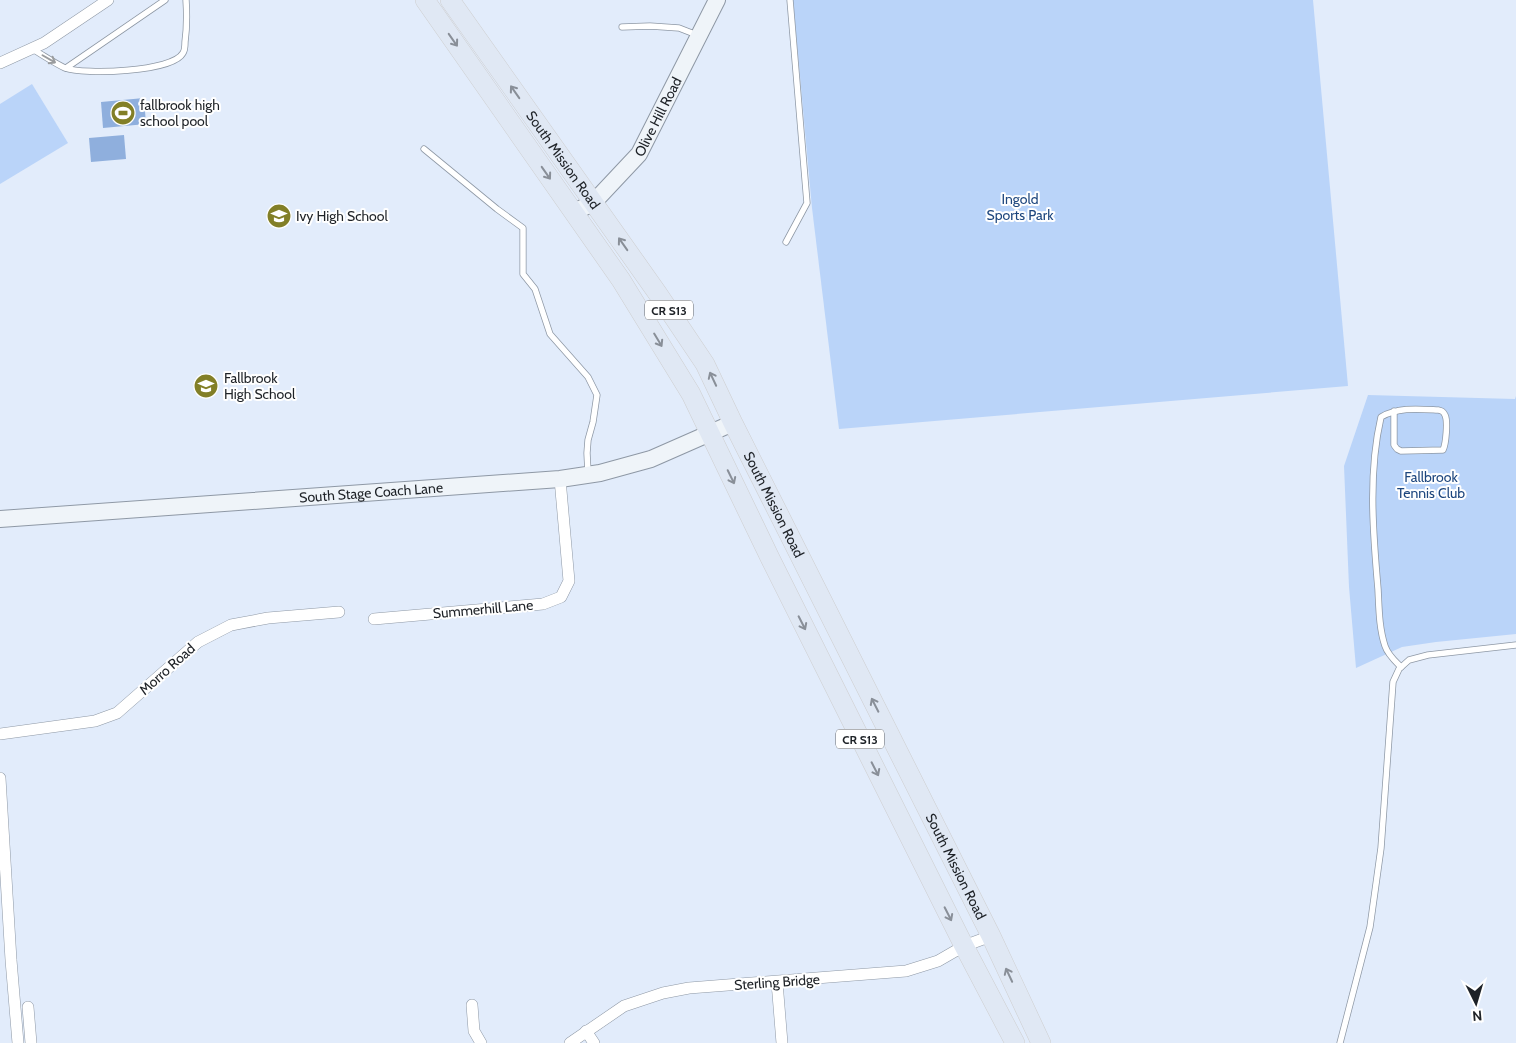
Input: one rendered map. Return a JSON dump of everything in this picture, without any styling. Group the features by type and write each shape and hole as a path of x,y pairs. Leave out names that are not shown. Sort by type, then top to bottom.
{"main road":[{"name":"South Mission Road","path":"425,0 622,280 691,394 770,558 964,946 1015,1043"},
{"name":"South Mission Road","path":"450,0 658,294 705,364 991,936 1041,1043"},
{"name":"Olive Hill Road","path":"574,212 593,203 639,154 717,0"},
{"name":"South Stage Coach Lane","path":"0,519 560,479 600,473 651,459 734,423"}],"street":[{"path":"0,63 44,44 108,0"},
{"name":"Summerhill Lane","path":"374,619 543,604 561,596 569,581 560,479"},
{"name":"Morro Road","path":"0,734 95,721 117,713 198,642 232,625 268,618 339,612"},
{"path":"0,778 2,852 18,1043"},
{"name":"Sterling Bridge","path":"570,1043 624,1006 663,993 689,988 906,971 938,960 964,946 991,936"},
{"path":"777,982 782,1043"},
{"path":"472,1005 474,1031 480,1043"},
{"path":"28,1007 31,1043"},
{"path":"586,1031 594,1043"}],"lane":[{"path":"66,68 165,0"},
{"path":"32,49 66,68 83,71 119,71 150,68 179,58 184,52 188,25 186,0"},
{"path":"786,242 807,203 790,0"},
{"path":"622,27 679,28 699,36"},
{"path":"424,149 523,228 523,274 535,289 550,334 588,377 597,395 588,440 588,475"},
{"path":"1394,411 1394,446 1401,450 1443,450 1445,447 1446,416 1442,411 1438,410 1406,409 1394,411 1389,412 1380,417 1376,435 1373,470 1373,540 1381,629 1385,647 1391,658 1401,667"},
{"path":"1340,1043 1370,927 1381,848 1393,682 1398,669 1409,660 1428,655 1516,645"}],"green space":[{"name":"Ingold Sports Park","path":"793,0 1313,0 1348,386 839,429 812,208"},
{"path":"32,84 68,143 0,184 0,104"},
{"name":"Fallbrook Tennis Club","path":"1368,395 1515,399 1516,396 1516,634 1402,647 1356,668 1349,587 1344,466"}],"shaded area":[{"name":"fallbrook high school pool","path":"144,98 146,124 103,128 101,102"},
{"path":"124,135 126,159 91,162 89,138"}],"place":[{"name":"fallbrook high school pool","path":"123,113"},
{"name":"Ivy High School","path":"279,216"},
{"name":"Fallbrook High School","path":"206,386"}]}
